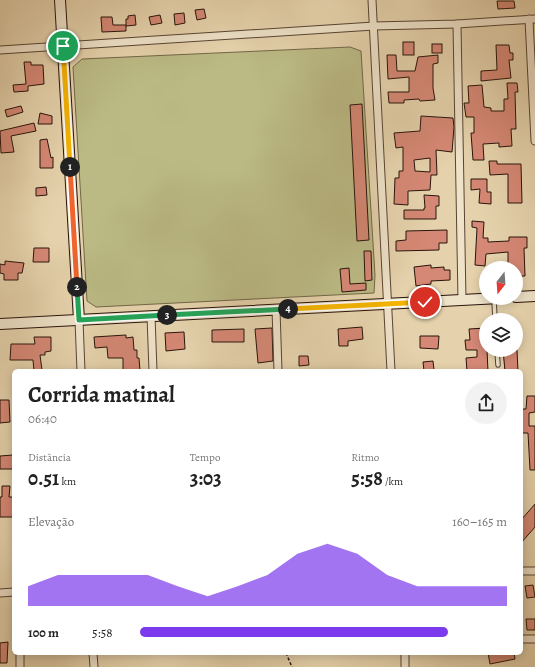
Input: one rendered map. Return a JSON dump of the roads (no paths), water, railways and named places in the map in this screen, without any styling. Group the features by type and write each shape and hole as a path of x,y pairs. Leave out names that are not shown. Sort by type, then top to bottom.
{"street":[{"path":"60,0 81,369"},
{"path":"372,0 391,369"},
{"path":"0,50 374,26 456,24 532,19 535,141"},
{"path":"456,24 462,300"},
{"path":"523,297 535,296"},
{"path":"0,324 479,299"},
{"path":"276,310 278,369"},
{"path":"151,316 153,369"},
{"path":"523,572 535,571"},
{"path":"0,593 12,592"},
{"path":"523,639 535,639"},
{"path":"20,655 20,667"},
{"path":"93,655 94,667"},
{"path":"405,655 405,667"}],"lane":[{"path":"497,357 498,365"}]}
